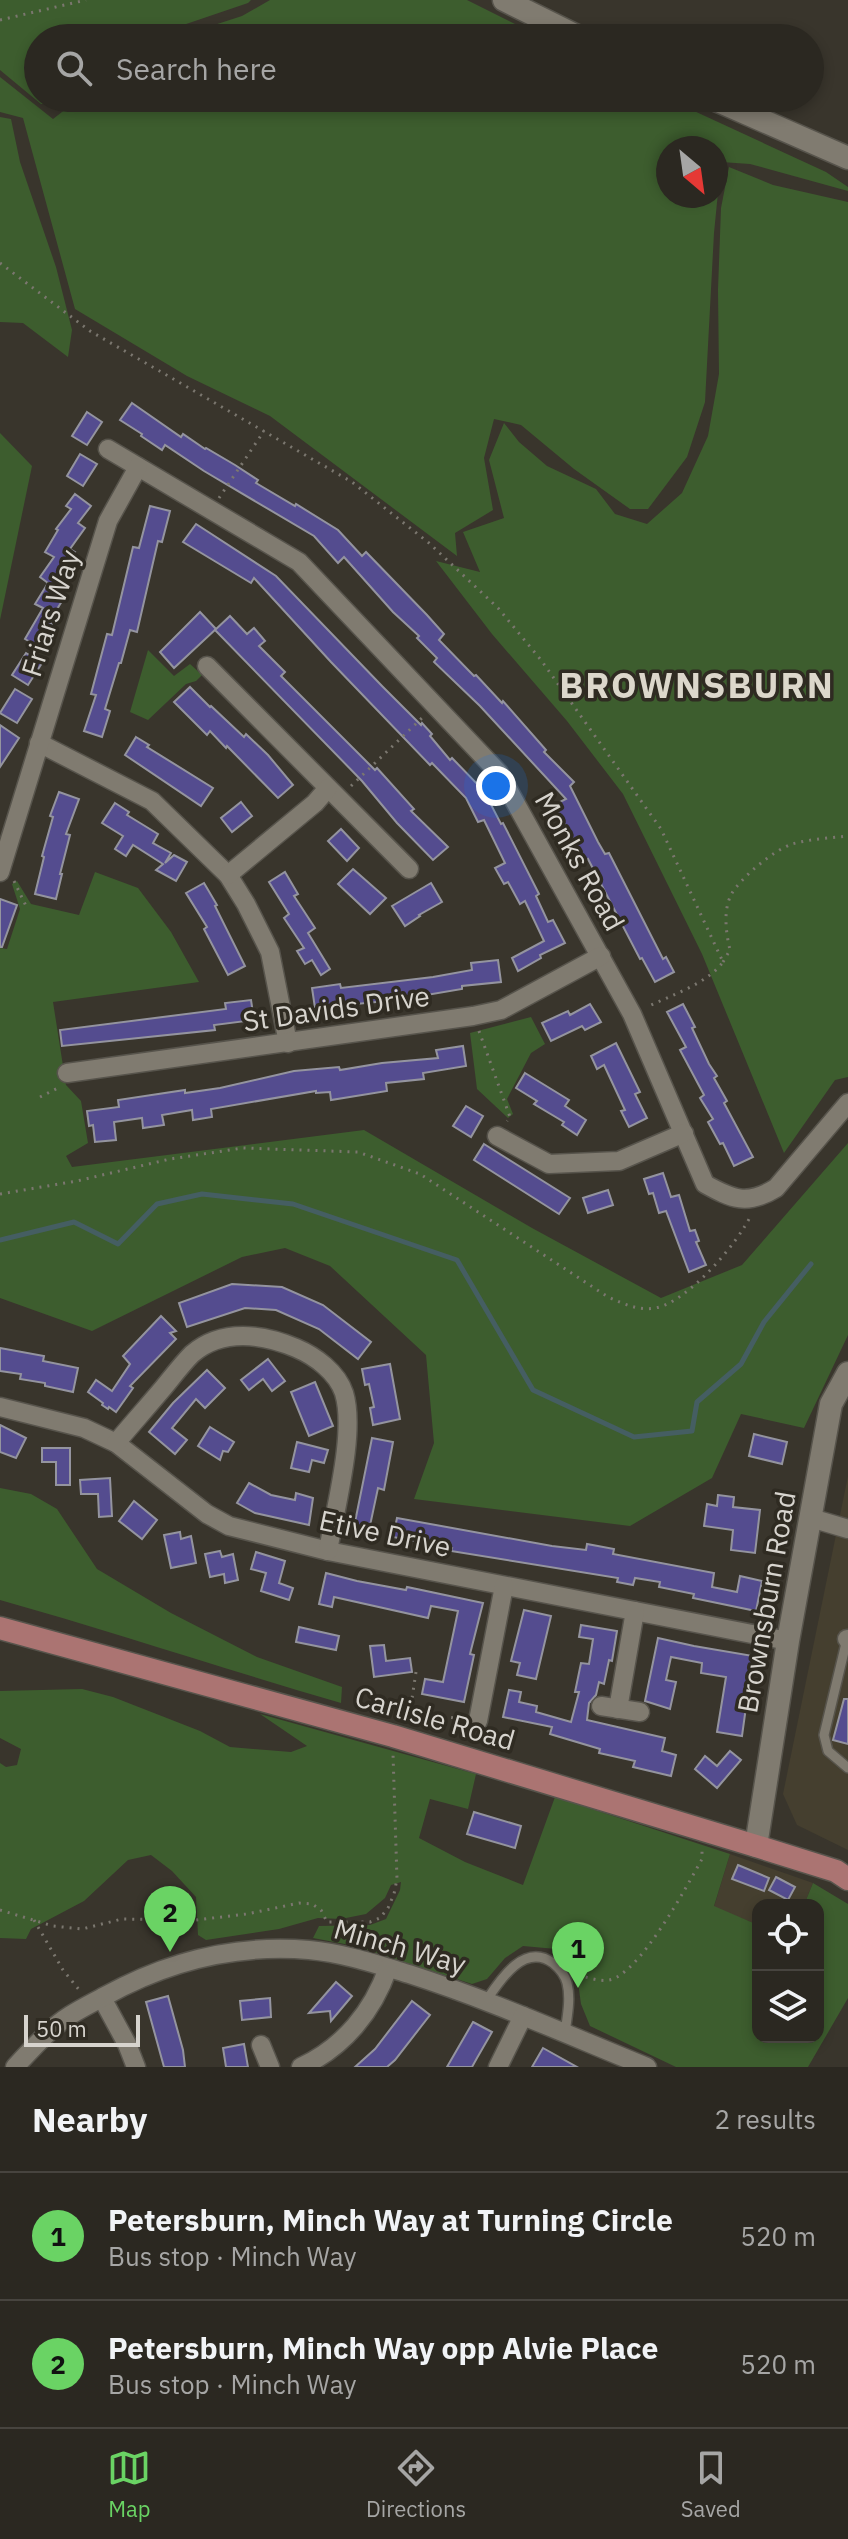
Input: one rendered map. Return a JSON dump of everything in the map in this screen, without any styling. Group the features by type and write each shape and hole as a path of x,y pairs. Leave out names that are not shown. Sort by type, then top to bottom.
{"main road":[{"path":"504,0 553,24"},
{"path":"743,112 848,158"},
{"name":"Brownsburn Road","path":"756,1846 788,1641 831,1404 848,1373"},
{"name":"Carlisle Road","path":"0,1628 393,1736 703,1829 836,1871 848,1879"}],"street":[{"name":"Monks Road","path":"108,449 299,562 499,773 632,1014 705,1184 732,1199 759,1195"},
{"name":"Friars Way","path":"2,866 108,521 138,467"},
{"path":"207,666 409,869"},
{"path":"39,743 152,801 228,875 270,952 288,1043"},
{"path":"228,875 315,803 333,793"},
{"name":"St Davids Drive","path":"67,1073 501,1010 601,956"},
{"path":"759,1195 776,1188 848,1103"},
{"path":"497,1136 549,1164 619,1161 684,1133"},
{"path":"116,1443 192,1355 209,1343 245,1335 263,1336 309,1353 336,1377 344,1393 347,1419 347,1440 328,1551"},
{"name":"Etive Drive","path":"0,1407 84,1428 116,1443 207,1514 229,1526 328,1551 788,1641"},
{"path":"811,1518 848,1529"},
{"path":"478,1721 504,1586"},
{"path":"635,1611 610,1708 640,1712"},
{"name":"Minch Way","path":"15,2067 50,2030 96,2000 150,1972 221,1953 271,1949 311,1950 388,1968 486,2001 647,2067"},
{"path":"301,2067 338,2043 364,2017 380,1991 388,1968"},
{"path":"96,2000 127,2044 136,2067"},
{"path":"498,2067 523,2016"},
{"path":"261,2045 270,2067"}],"lane":[{"path":"847,1639 824,1735 828,1751 848,1768"},
{"path":"486,2001 515,1965 530,1956 546,1958 567,1981 565,2033"}],"path":[{"path":"0,20 86,0"},
{"path":"0,263 90,331 352,482 429,543 498,608 541,660 661,829 723,962"},
{"path":"211,510 264,431"},
{"path":"333,793 435,706"},
{"path":"632,1014 717,970 730,950 726,934 727,910 732,894 771,853 792,844 848,836"},
{"path":"2,866 26,906"},
{"path":"473,1016 510,1117 497,1136"},
{"path":"0,1194 77,1181 170,1159 243,1148 358,1152 420,1174 608,1297 639,1310 659,1308 686,1292 724,1256 750,1218 759,1195"},
{"path":"416,1672 411,1705 413,1713 478,1721"},
{"path":"0,1910 53,1926 82,1929 122,1919 196,1920 299,1903 312,1904 321,1910 327,1922 370,1922 380,1918 388,1908 397,1879 393,1736"},
{"path":"561,1972 608,1980 629,1966 662,1928 702,1859 703,1829"},
{"path":"34,1920 63,1970 96,2000"}],"shaded area":[{"path":"848,1476 848,1850 797,1825 783,1794"},
{"path":"730,1854 813,1883 806,1899 752,1899 752,1923 714,1907"}],"green space":[{"path":"0,0 251,0 186,24 24,24 24,90 0,70"},
{"path":"270,0 467,0 515,24 217,24 242,16"},
{"path":"0,77 24,96 24,112 44,112 53,119 62,112 696,112 826,172 848,187 848,191 750,164 728,162 728,136 656,136 656,208 716,208 705,402 687,457 648,509 630,509 574,469 521,425 494,419 484,458 493,510 455,533 457,556 270,416 187,376 75,309 23,118 0,112"},
{"path":"0,117 11,119 20,162 56,267 72,330 68,357 23,323 0,322"},
{"path":"729,167 773,185 848,202 848,1077 835,1080 784,1153 702,954 623,794 436,561 480,572 463,532 504,518 489,460 504,423 519,442 547,466 596,489 615,514 647,524 682,493 708,436 719,374 721,208 728,208"},
{"path":"0,433 32,466 0,620"},
{"path":"148,650 174,676 190,664 202,675 186,684 148,720 130,712"},
{"path":"95,872 138,888 171,932 199,982 53,1002 66,1085 81,1101 88,1143 66,1156 72,1167 364,1130 532,1228 661,1298 742,1265 848,1143 848,1335 804,1428 741,1414 712,1478 630,1526 414,1499 434,1443 426,1355 330,1266 285,1248 242,1257 92,1331 0,1298 0,948 7,949 20,909 12,884 17,881 31,904 79,915"},
{"path":"531,1017 545,1044 531,1053 507,1099 513,1114 508,1118 477,1089 470,1033"},
{"path":"0,1488 31,1494 57,1509 97,1569 171,1613 257,1657 342,1687 341,1703 0,1600"},
{"path":"82,1689 113,1697 200,1731 230,1747 291,1752 307,1746 260,1714 476,1774 468,1809 430,1799 419,1838 465,1862 523,1885 555,1797 730,1854 714,1906 752,1922 752,2043 822,2043 808,2067 676,2067 590,2026 581,2004 576,1967 556,1949 523,1946 505,1958 487,1979 472,1984 355,1946 313,1938 319,1926 370,1925 386,1919 401,1882 391,1885 385,1898 366,1914 341,1919 318,1918 279,1929 206,1940 198,1935 196,1897 172,1871 151,1855 128,1860 84,1901 31,1929 26,1939 0,1938 0,1763 6,1767 17,1765 21,1749 0,1738 0,1691"},
{"path":"813,1883 848,1904 848,1998 824,2039 824,1899 806,1899"}],"building":[{"path":"132,403 181,437 183,434 258,480 256,483 338,530 362,556 366,552 427,615 444,634 439,640 503,701 546,750 544,752 574,782 570,786 598,842 605,854 609,853 663,959 666,957 674,972 655,982 640,959 588,859 585,861 554,805 566,799 480,706 434,662 437,658 417,638 419,636 344,557 338,563 314,536 165,445 162,450 141,436 120,420"},
{"path":"87,412 102,422 87,445 72,436"},
{"path":"80,454 97,464 83,486 67,476"},
{"path":"75,494 91,506 78,523 85,528 70,549 75,552 64,572 69,576 55,597 62,601 39,647 25,639 43,608 35,604 48,583 40,577 54,557 45,552 56,529 71,509 66,506"},
{"path":"150,506 170,511 162,542 158,541 137,632 130,630 105,709 110,711 102,737 84,731 96,695 91,694 107,634 112,635 133,547 139,548"},
{"path":"196,524 276,576 422,723 450,760 452,758 484,791 539,894 536,896 548,922 553,920 565,943 540,955 541,958 518,971 512,958 544,941 525,901 520,904 508,882 504,884 495,868 505,863 484,820 478,822 466,798 432,763 430,765 254,578 251,583 183,542"},
{"path":"200,612 216,629 174,668 160,652"},
{"path":"230,616 247,634 254,628 265,641 259,646 285,672 281,676 375,770 377,768 414,809 411,811 448,847 433,860 397,823 362,781 215,630"},
{"path":"26,653 42,663 28,685 12,675"},
{"path":"190,687 244,737 246,734 293,785 278,798 227,746 210,731 207,735 174,702"},
{"path":"15,689 32,699 17,723 0,713"},
{"path":"0,725 19,738 0,767"},
{"path":"136,737 213,788 201,806 125,755"},
{"path":"59,792 79,799 66,834 70,835 56,899 35,894 53,817 50,816"},
{"path":"241,802 252,816 232,832 221,818"},
{"path":"115,803 129,812 127,815 158,834 153,843 171,853 165,863 174,855 187,862 176,881 156,870 163,864 133,845 126,856 115,849 123,836 102,823"},
{"path":"341,829 359,848 347,861 328,841"},
{"path":"353,869 386,898 370,914 338,884"},
{"path":"285,872 298,894 294,896 315,928 308,933 330,969 321,975 312,960 305,964 297,951 304,948 284,918 289,914 269,882"},
{"path":"204,883 245,966 228,975 204,929 207,927 186,893"},
{"path":"431,883 442,902 405,926 392,906"},
{"path":"0,899 17,905 2,947 0,947"},
{"path":"498,960 501,982 462,986 462,989 397,1000 315,1008 312,988 340,984 341,988 433,977 472,970 471,963"},
{"path":"251,1000 254,1020 214,1025 215,1030 62,1046 60,1030 226,1009 225,1003"},
{"path":"590,1004 601,1022 585,1030 582,1026 551,1041 542,1023 568,1011 570,1015"},
{"path":"683,1004 717,1076 714,1078 727,1101 724,1103 753,1157 734,1166 708,1122 713,1119 700,1098 704,1095 680,1050 686,1047 667,1012"},
{"path":"616,1043 640,1092 635,1094 647,1118 629,1127 621,1111 625,1110 604,1065 597,1069 591,1056"},
{"path":"463,1046 466,1066 423,1073 424,1079 386,1083 387,1091 331,1100 330,1092 316,1091 211,1109 212,1117 193,1120 192,1110 162,1115 164,1125 143,1128 142,1118 114,1122 116,1140 95,1142 93,1125 89,1126 87,1111 119,1107 118,1100 220,1088 294,1071 339,1067 340,1070 438,1058 436,1050"},
{"path":"525,1073 569,1100 565,1106 586,1120 577,1135 562,1125 564,1122 534,1104 537,1101 516,1088"},
{"path":"466,1106 483,1116 471,1137 453,1126"},
{"path":"484,1144 570,1198 559,1214 474,1160"},
{"path":"663,1173 671,1197 679,1195 690,1231 695,1230 699,1241 696,1242 706,1265 689,1272 666,1211 659,1213 653,1193 649,1194 644,1179"},
{"path":"608,1190 613,1205 588,1213 583,1198"},
{"path":"232,1284 282,1287 323,1305 371,1342 358,1359 319,1329 276,1310 245,1308 187,1327 179,1303"},
{"path":"161,1316 176,1331 170,1333 176,1339 130,1386 133,1388 116,1412 108,1409 88,1392 96,1380 112,1391 130,1364 123,1356"},
{"path":"0,1348 44,1356 43,1361 78,1368 73,1392 20,1379 21,1374 0,1371"},
{"path":"268,1359 285,1381 272,1391 263,1379 249,1390 241,1380"},
{"path":"390,1364 400,1419 373,1425 370,1408 374,1407 362,1369"},
{"path":"207,1370 225,1388 205,1408 196,1399 172,1428 187,1440 175,1454 149,1432"},
{"path":"315,1382 333,1426 309,1436 291,1392"},
{"path":"0,1425 26,1438 16,1458 0,1452"},
{"path":"210,1427 234,1442 228,1452 223,1451 220,1460 198,1446"},
{"path":"754,1434 787,1442 782,1464 749,1456"},
{"path":"372,1438 393,1442 384,1490 378,1488 368,1535 353,1532"},
{"path":"297,1442 328,1450 324,1463 312,1460 309,1472 291,1468"},
{"path":"42,1448 70,1448 70,1485 56,1485 56,1462 42,1462"},
{"path":"110,1478 112,1516 99,1517 98,1494 81,1494 80,1480"},
{"path":"249,1483 271,1495 295,1500 296,1493 313,1498 309,1525 255,1513 237,1503"},
{"path":"718,1495 734,1497 733,1507 760,1510 755,1553 731,1550 733,1530 704,1526 707,1504 717,1506"},
{"path":"134,1501 157,1520 142,1539 119,1521"},
{"path":"397,1518 552,1546 586,1550 587,1544 614,1549 613,1554 714,1573 712,1587 737,1592 740,1576 762,1581 756,1611 693,1598 694,1594 659,1587 660,1582 635,1578 633,1585 617,1582 618,1578 451,1551 452,1548 393,1537"},
{"path":"180,1532 181,1539 191,1536 196,1563 171,1568 164,1535"},
{"path":"220,1551 222,1557 233,1554 238,1580 225,1583 224,1574 210,1577 205,1554"},
{"path":"256,1552 285,1561 279,1583 293,1588 289,1600 261,1591 266,1573 251,1569"},
{"path":"326,1573 483,1603 470,1654 474,1655 464,1702 422,1694 425,1679 443,1682 458,1611 431,1606 428,1618 334,1597 332,1607 319,1604"},
{"path":"524,1610 551,1616 536,1679 517,1675 520,1663 511,1661"},
{"path":"581,1625 617,1631 612,1661 609,1660 604,1684 599,1682 596,1695 589,1703 587,1720 665,1738 662,1751 676,1755 671,1776 633,1767 635,1761 599,1753 600,1749 550,1734 552,1727 503,1717 509,1690 521,1692 519,1702 537,1706 536,1712 571,1722 579,1692 575,1692 581,1663 589,1664 593,1639 579,1637"},
{"path":"299,1627 339,1636 336,1650 296,1642"},
{"path":"658,1638 753,1656 742,1736 717,1732 726,1677 701,1673 702,1663 671,1657 666,1680 676,1682 670,1709 645,1701"},
{"path":"384,1645 386,1661 410,1658 412,1672 374,1677 370,1646"},
{"path":"844,1699 848,1699 848,1744 833,1740"},
{"path":"730,1751 741,1760 717,1788 695,1769 705,1756 717,1766"},
{"path":"474,1812 521,1826 515,1848 467,1834"},
{"path":"738,1865 769,1878 764,1891 732,1879"},
{"path":"776,1877 795,1887 789,1899 769,1890"},
{"path":"336,1982 352,1996 331,2021 330,2011 309,2013"},
{"path":"168,1996 185,2067 164,2067 146,2002"},
{"path":"270,1998 271,2017 242,2020 240,2001"},
{"path":"412,2001 430,2015 395,2060 387,2067 355,2067 375,2049"},
{"path":"473,2022 492,2032 472,2067 447,2067"},
{"path":"244,2044 248,2067 226,2067 223,2048"},
{"path":"543,2048 577,2067 532,2067"}],"waterway":[{"path":"0,1240 74,1222 118,1244 157,1204 202,1194 293,1204 457,1260 533,1390 634,1437 692,1431 697,1402 741,1364 764,1322 811,1264"}],"place":[{"name":"Petersburn, Minch Way opp Alvie Place","path":"170,1952"},
{"name":"Petersburn, Minch Way at Turning Circle","path":"578,1988"}],"district":[{"name":"BROWNSBURN","path":"697,684"}]}
